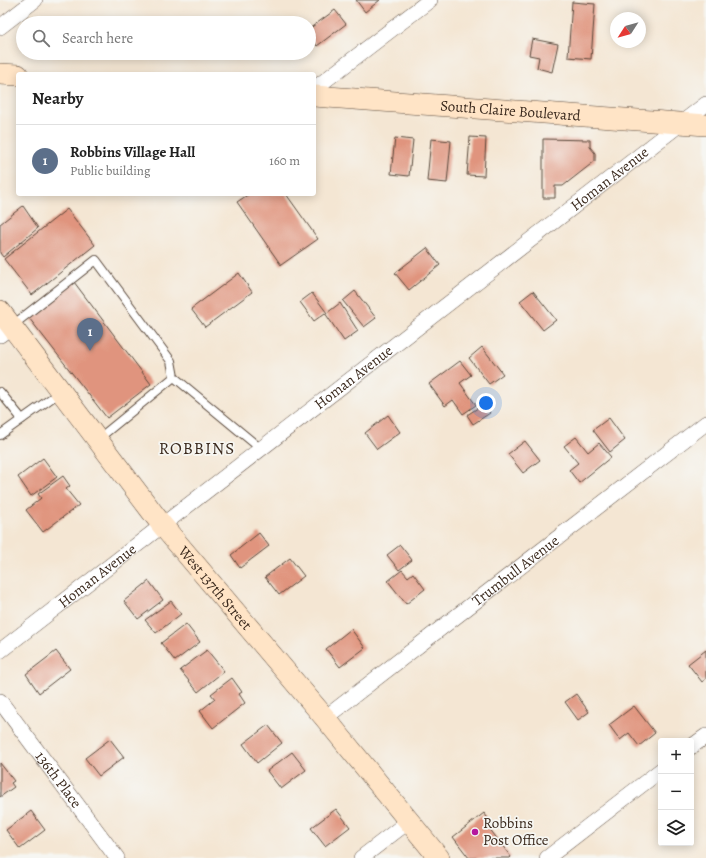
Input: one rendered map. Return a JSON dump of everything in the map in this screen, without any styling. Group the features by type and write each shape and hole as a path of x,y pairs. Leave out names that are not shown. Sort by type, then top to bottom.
{"main road":[{"path":"0,74 16,75"},
{"name":"South Claire Boulevard","path":"316,96 706,125"},
{"name":"West 137th Street","path":"4,324 61,391 162,525 325,718 439,858"}],"street":[{"path":"0,27 35,0"},
{"path":"316,87 430,0"},
{"name":"Homan Avenue","path":"0,651 706,104"},
{"name":"Trumbull Avenue","path":"325,718 706,423"},
{"name":"136th Place","path":"0,701 117,858"},
{"path":"694,745 706,736"},
{"path":"547,858 658,772"},
{"path":"361,858 409,822"}],"lane":[{"path":"4,324 96,260 171,361 174,377 261,449"},
{"path":"98,440 174,377"},
{"path":"0,435 61,391"},
{"path":"0,392 22,419"}],"building":[{"path":"356,0 380,0 365,12"},
{"path":"572,2 595,4 591,59 568,57"},
{"path":"335,10 346,24 317,46 316,24"},
{"path":"532,39 558,44 552,72 537,68 539,57 529,55"},
{"path":"470,137 486,138 484,176 467,175"},
{"path":"395,138 413,140 409,176 391,174"},
{"path":"431,139 451,141 447,183 427,181"},
{"path":"543,139 590,140 590,147 595,153 595,161 563,186 555,186 555,198 543,198"},
{"path":"246,196 287,196 318,239 281,265 237,202"},
{"path":"23,206 38,228 3,257 0,253 0,224"},
{"path":"67,209 95,245 32,295 4,259"},
{"path":"427,248 440,265 409,290 395,273"},
{"path":"239,273 252,292 205,327 191,309"},
{"path":"74,282 151,384 107,418 29,318"},
{"path":"355,291 376,318 364,327 343,301"},
{"path":"533,291 556,320 543,330 520,301"},
{"path":"312,293 327,313 340,303 358,331 344,341 325,313 314,321 300,302"},
{"path":"482,347 503,374 489,384 469,358"},
{"path":"460,361 471,375 460,383 476,405 463,414 453,400 445,406 429,384"},
{"path":"484,404 490,413 473,424 467,415"},
{"path":"388,415 400,432 377,449 365,433"},
{"path":"609,418 625,440 610,452 593,430"},
{"path":"576,437 588,452 599,443 611,457 579,483 569,470 578,463 564,446"},
{"path":"525,441 540,460 523,473 508,454"},
{"path":"43,458 57,477 31,496 18,477"},
{"path":"63,476 70,486 66,489 79,505 43,532 26,510 41,498 38,494"},
{"path":"259,533 269,546 240,568 231,555"},
{"path":"400,545 412,560 399,570 387,555"},
{"path":"290,558 304,576 279,595 265,577"},
{"path":"402,570 408,577 413,573 425,589 406,604 388,581"},
{"path":"149,581 163,600 138,619 124,601"},
{"path":"171,601 181,614 156,633 145,620"},
{"path":"186,624 200,642 175,661 161,643"},
{"path":"351,629 365,648 340,667 326,649"},
{"path":"207,650 224,671 198,692 180,670"},
{"path":"706,650 706,679 702,682 688,664"},
{"path":"56,651 70,669 39,693 26,674"},
{"path":"232,678 242,692 239,694 245,703 213,728 200,711 215,699 211,694"},
{"path":"576,694 589,712 578,720 565,702"},
{"path":"634,706 655,733 639,746 629,733 620,740 609,725"},
{"path":"268,725 282,743 257,763 243,744"},
{"path":"110,739 124,757 99,776 85,758"},
{"path":"292,752 306,770 281,789 267,771"},
{"path":"0,763 14,781 11,783 14,787 0,797"},
{"path":"336,809 350,827 325,846 311,828"},
{"path":"31,811 45,830 20,849 6,830"},
{"name":"Robbins Post Office","path":"484,813 493,825 489,828 511,857 510,858 469,858 453,837"}],"place":[{"name":"Robbins Village Hall","path":"90,351"},
{"name":"Robbins Post Office","path":"475,832"}],"district":[{"name":"ROBBINS","path":"197,448"}]}
